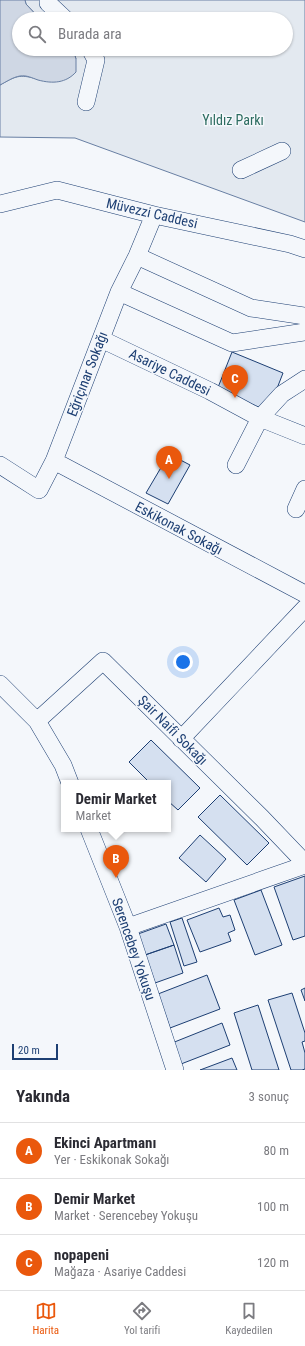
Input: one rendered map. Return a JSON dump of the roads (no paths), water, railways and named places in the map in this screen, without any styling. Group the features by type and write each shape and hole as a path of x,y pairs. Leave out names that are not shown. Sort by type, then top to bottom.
{"street":[{"path":"48,0 48,3 58,12"},
{"path":"86,102 96,60 94,56"},
{"path":"241,170 282,151"},
{"name":"Müvezzi Caddesi","path":"0,204 57,190 154,215 305,248"},
{"name":"Eğriçınar Sokağı","path":"0,465 39,490 54,461 119,292 137,256 154,215"},
{"path":"137,256 251,308 305,316"},
{"path":"119,292 232,343 305,332"},
{"name":"Asariye Caddesi","path":"101,339 210,391 260,418 305,436"},
{"path":"236,465 260,418 282,394 305,379"},
{"name":"Eskikonak Sokağı","path":"54,461 305,594"},
{"path":"296,509 305,489"},
{"path":"181,739 305,608"},
{"name":"Şair Naifi Sokağı","path":"36,721 103,661 262,818 305,864"},
{"path":"0,684 36,721 63,765 69,780"},
{"name":"Serencebey Yokuşu","path":"89,832 128,927 175,1070"},
{"path":"128,927 305,864"}],"place":[{"name":"nopapeni","path":"235,398"},
{"name":"Ekinci Apartmanı","path":"169,479"},
{"name":"Demir Market","path":"116,878"}],"park label":[{"name":"Yıldız Parkı","path":"233,120"}]}
